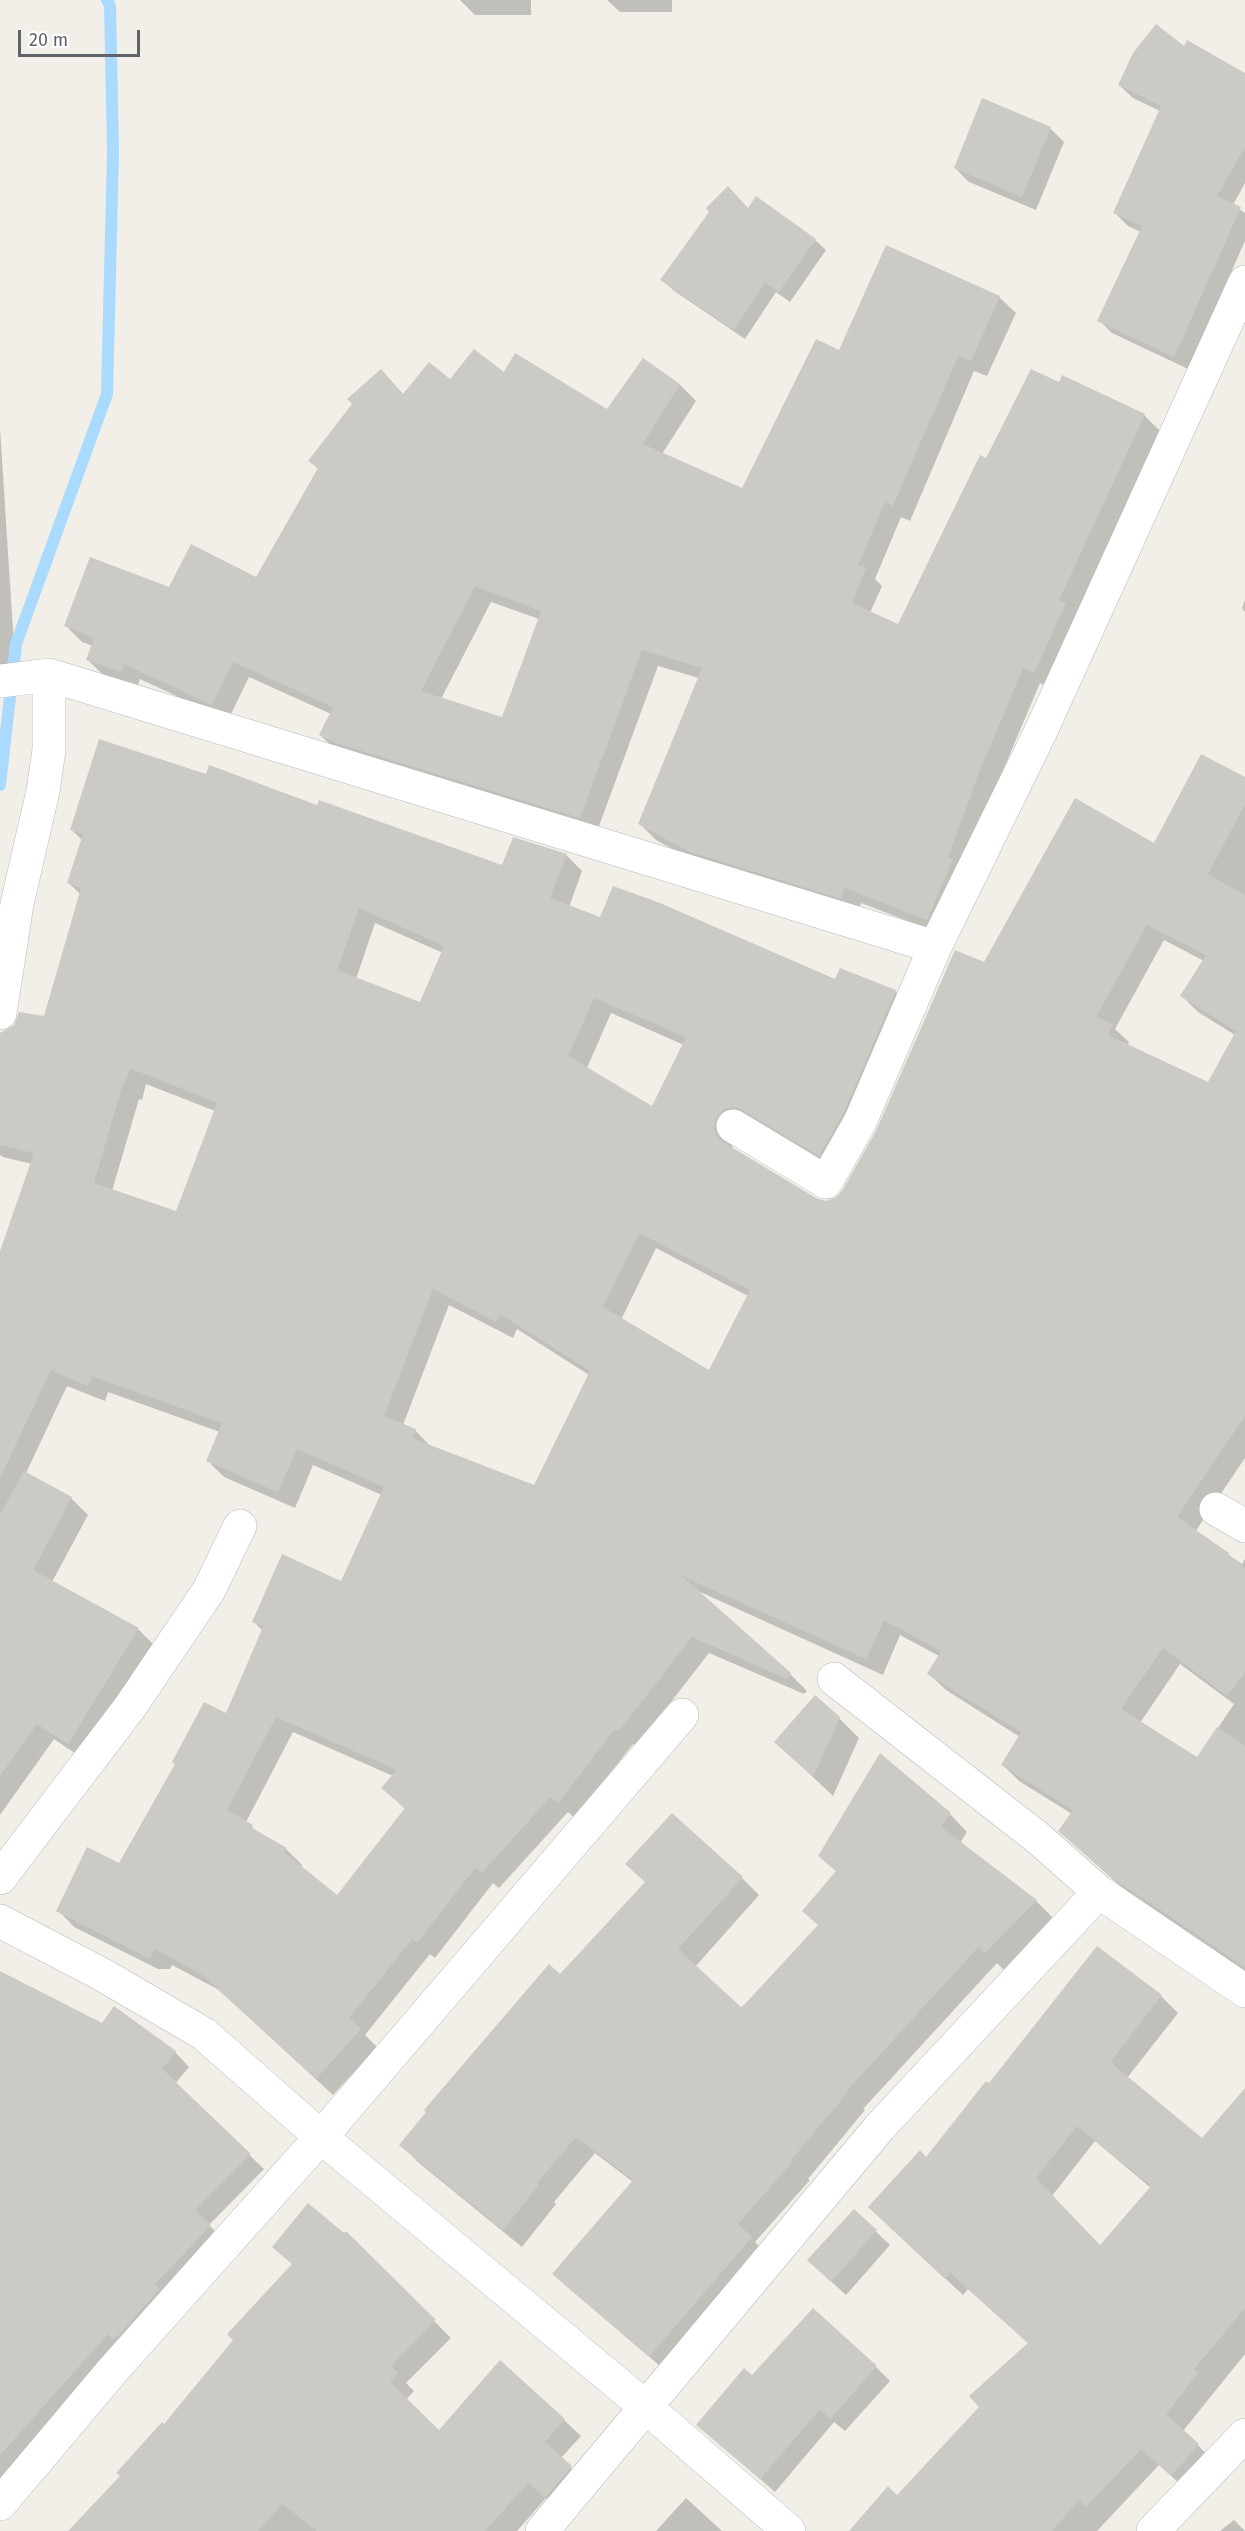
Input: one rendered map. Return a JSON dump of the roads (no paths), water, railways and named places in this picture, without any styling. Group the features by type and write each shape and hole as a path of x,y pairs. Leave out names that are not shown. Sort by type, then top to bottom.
{"street":[{"path":"733,1126 826,1182 860,1122 935,947 1040,733 1245,282"},
{"path":"0,681 50,675 935,947"},
{"path":"0,1013 17,904 43,791 49,750 50,675"},
{"path":"1215,1509 1245,1526"},
{"path":"0,1878 130,1707 209,1590 240,1526"},
{"path":"834,1679 1038,1838 1099,1892 1245,1991"},
{"path":"0,2504 112,2370 321,2137 682,1715"},
{"path":"542,2531 879,2128 1099,1892"},
{"path":"0,1921 103,1974 204,2034 321,2137 647,2408 789,2531"},
{"path":"1153,2531 1245,2435"}],"waterway":[{"path":"0,785 16,644 107,394 113,152 110,6 107,0"}]}
